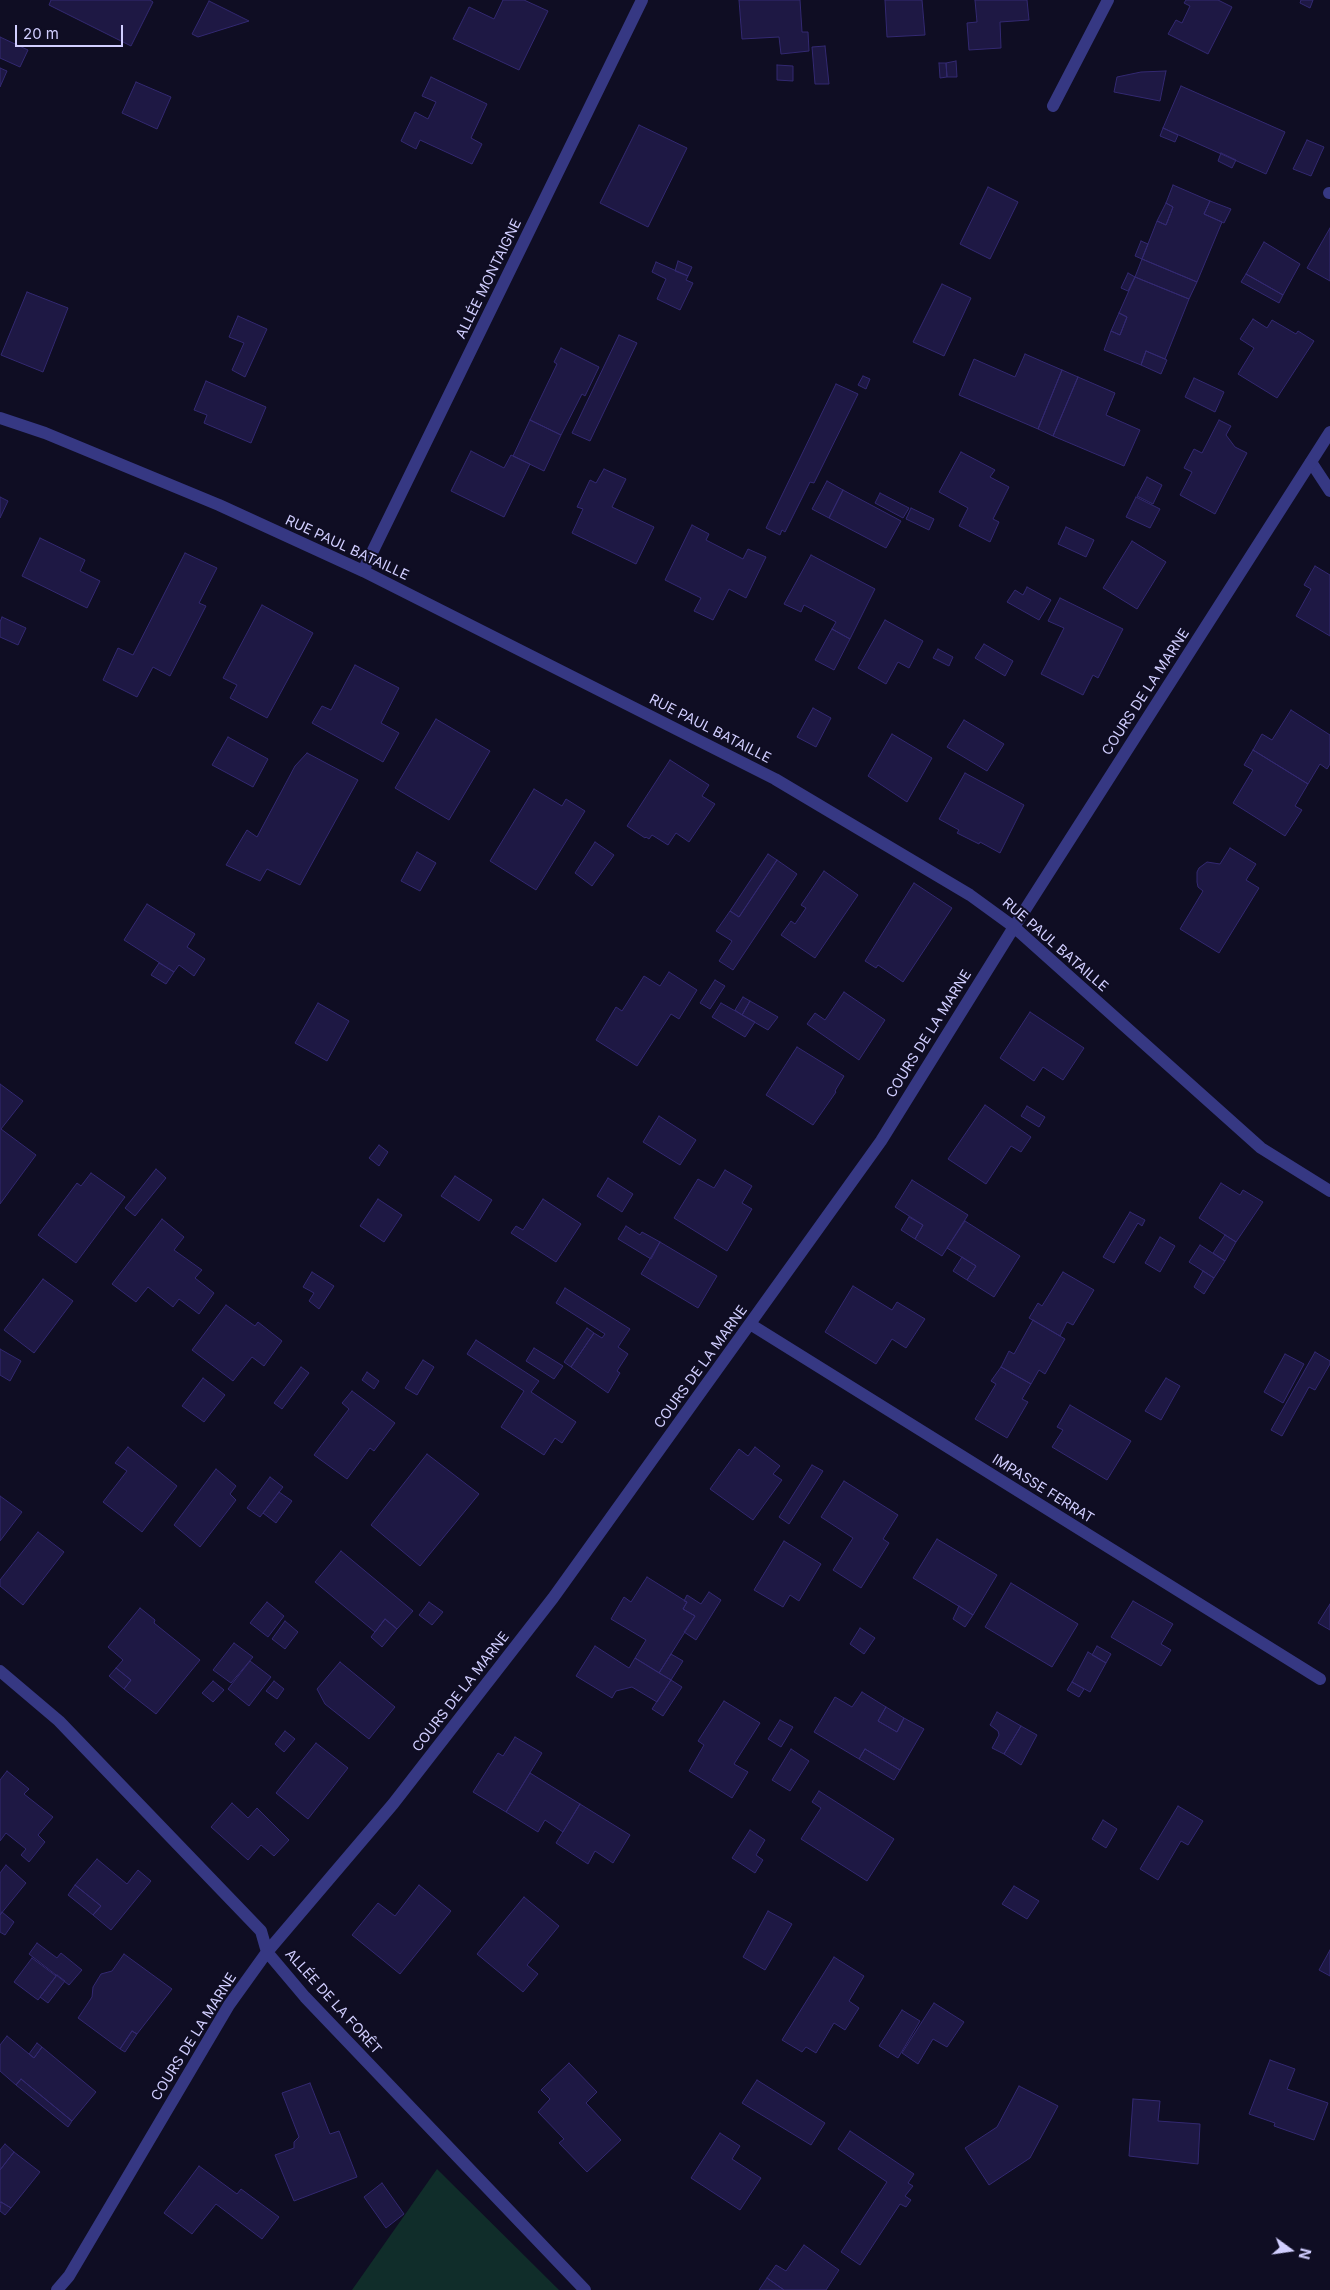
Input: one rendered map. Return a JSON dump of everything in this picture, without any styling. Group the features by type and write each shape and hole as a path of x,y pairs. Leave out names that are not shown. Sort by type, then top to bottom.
{"street":[{"name":"ALLÉE MONTAIGNE","path":"363,571 642,0"},
{"path":"1053,106 1108,0"},
{"name":"RUE PAUL BATAILLE","path":"0,418 45,433 219,505 363,571 775,779 970,894 1014,927 1261,1148 1330,1191"},
{"name":"COURS DE LA MARNE","path":"57,2290 69,2276 229,2004 267,1952 393,1804 553,1598 880,1141 1014,927 1330,432"},
{"path":"1311,462 1330,491"},
{"name":"IMPASSE FERRAT","path":"750,1324 1320,1678"},
{"name":"ALLÉE DE LA FORÊT","path":"0,1671 59,1721 255,1924 261,1931 267,1952 305,1998 585,2290"}],"green space":[{"path":"437,2169 559,2290 352,2290"}],"building":[{"path":"51,0 150,0 153,2 131,46 49,5"},
{"path":"503,0 524,0 548,11 519,70 453,39 469,7 494,19"},
{"path":"739,0 800,0 802,32 808,32 809,51 781,54 779,37 742,39"},
{"path":"885,0 922,0 925,35 887,37"},
{"path":"975,0 1027,0 1029,20 1000,22 1001,48 969,50 967,23 977,22"},
{"path":"1186,0 1218,0 1232,7 1208,54 1168,34 1176,20 1182,23 1190,6 1184,3"},
{"path":"1301,0 1313,0 1310,8 1300,3"},
{"path":"209,1 249,21 198,37 192,34"},
{"path":"0,37 28,50 20,67 0,58"},
{"path":"825,46 829,84 815,84 812,47"},
{"path":"956,61 957,77 947,77 946,63"},
{"path":"939,63 946,63 947,77 940,78"},
{"path":"777,65 793,66 793,81 777,80"},
{"path":"0,68 7,71 0,87"},
{"path":"1166,71 1160,101 1114,92 1117,77 1141,72"},
{"path":"431,77 487,104 471,138 482,144 472,164 420,140 416,149 401,141 415,112 428,119 436,102 422,96"},
{"path":"136,82 171,97 157,129 122,113"},
{"path":"1181,86 1285,132 1266,174 1163,128"},
{"path":"639,125 687,148 648,227 600,203"},
{"path":"1163,128 1178,135 1175,142 1160,136"},
{"path":"1307,140 1324,147 1311,176 1293,169"},
{"path":"1221,153 1236,160 1232,168 1218,161"},
{"path":"1173,185 1210,201 1204,214 1222,222 1197,282 1142,259 1157,221 1166,225 1173,207 1166,203"},
{"path":"988,187 1018,202 990,259 960,244"},
{"path":"1210,201 1231,209 1224,223 1204,214"},
{"path":"1166,203 1173,207 1166,225 1157,221"},
{"path":"1330,228 1330,281 1307,268"},
{"path":"1141,241 1148,244 1142,259 1135,256"},
{"path":"1264,242 1300,264 1283,295 1246,274"},
{"path":"1142,259 1197,282 1189,299 1135,277"},
{"path":"678,261 692,267 688,276 675,271"},
{"path":"656,262 688,276 686,280 693,283 680,310 657,299 666,279 652,272"},
{"path":"1128,273 1135,277 1128,291 1121,288"},
{"path":"1246,274 1283,295 1279,303 1241,282"},
{"path":"1135,277 1189,299 1165,359 1146,351 1141,365 1104,350 1111,331 1120,335 1127,317 1119,313"},
{"path":"942,284 971,298 944,356 913,342"},
{"path":"27,292 68,308 43,372 1,355"},
{"path":"1119,313 1127,317 1120,335 1111,331"},
{"path":"238,316 267,329 245,377 232,370 244,343 229,337"},
{"path":"1253,319 1267,328 1272,320 1296,334 1298,331 1314,341 1277,398 1238,374 1254,348 1240,339"},
{"path":"619,335 637,343 590,441 572,433"},
{"path":"561,348 599,367 585,396 582,394 561,435 530,420 557,364 554,362"},
{"path":"1146,351 1167,360 1161,374 1141,365"},
{"path":"1025,354 1062,370 1038,429 959,395 974,359 1015,377"},
{"path":"1062,370 1078,377 1053,436 1038,429"},
{"path":"863,376 870,379 866,389 858,385"},
{"path":"1078,377 1115,393 1106,415 1140,430 1124,466 1053,436"},
{"path":"1194,378 1224,392 1215,412 1185,397"},
{"path":"206,381 266,407 251,443 204,423 207,415 194,410"},
{"path":"836,384 858,394 814,483 810,482 785,532 782,530 780,535 766,528"},
{"path":"530,420 561,435 544,471 513,456"},
{"path":"1219,420 1231,426 1226,435 1235,447 1247,453 1215,514 1180,495 1192,472 1184,468 1194,449 1202,453"},
{"path":"471,451 504,468 511,455 530,464 504,517 451,491"},
{"path":"961,452 995,470 990,477 1009,487 993,519 999,522 990,542 959,526 968,508 939,492"},
{"path":"604,469 626,479 612,507 654,527 636,564 572,533 583,509 577,507 590,480 596,483"},
{"path":"1147,477 1162,485 1153,504 1137,496"},
{"path":"827,481 843,490 829,518 812,509"},
{"path":"843,490 901,521 886,548 829,518"},
{"path":"880,493 909,508 903,518 875,503"},
{"path":"0,497 8,501 0,518"},
{"path":"1136,497 1160,509 1150,528 1126,517"},
{"path":"911,508 934,519 929,530 906,519"},
{"path":"692,525 709,534 706,540 743,559 748,549 766,557 746,598 729,589 713,620 694,611 701,598 665,580"},
{"path":"1066,527 1094,540 1086,557 1058,544"},
{"path":"40,538 85,560 80,571 100,581 87,608 22,576"},
{"path":"1132,541 1166,562 1137,609 1103,588"},
{"path":"185,553 217,568 199,603 206,606 170,676 153,667 137,697 103,680 118,648 133,655"},
{"path":"811,555 875,589 850,639 832,629 836,622 804,605 801,612 784,604"},
{"path":"1315,566 1330,575 1330,636 1296,616 1311,589 1304,585"},
{"path":"1027,587 1051,600 1039,620 1007,602 1015,590 1023,595"},
{"path":"1060,598 1123,629 1098,678 1093,675 1083,695 1041,674 1064,628 1048,621"},
{"path":"262,605 313,633 267,718 230,698 237,685 223,678"},
{"path":"2,617 26,628 18,645 0,637"},
{"path":"885,620 923,641 909,668 898,662 886,684 858,668"},
{"path":"832,629 850,639 834,670 815,660"},
{"path":"984,644 1013,661 1005,676 975,658"},
{"path":"938,649 953,657 949,666 933,658"},
{"path":"355,665 399,688 381,723 399,733 383,762 312,723 322,706 331,710"},
{"path":"813,708 831,718 816,747 797,737"},
{"path":"1291,710 1330,735 1330,764 1327,769 1320,764 1308,784 1253,750 1262,734 1272,740"},
{"path":"436,719 490,751 449,820 395,788"},
{"path":"964,720 1004,744 987,771 947,747"},
{"path":"892,734 932,758 907,802 868,776"},
{"path":"228,737 268,759 253,787 212,765"},
{"path":"1253,750 1308,784 1295,806 1302,810 1285,836 1233,803 1253,770 1244,765"},
{"path":"307,753 358,780 300,885 267,869 260,881 226,865 247,830 257,837 295,766"},
{"path":"670,760 709,785 702,796 715,804 689,842 676,833 668,845 652,835 649,839 645,838 627,826"},
{"path":"965,773 1024,805 1000,853 980,842 979,844 957,833 959,830 939,819"},
{"path":"534,789 562,806 566,799 585,811 536,890 490,861"},
{"path":"595,842 614,855 592,886 575,873"},
{"path":"1230,848 1256,864 1246,880 1259,888 1219,953 1180,929 1203,891 1198,887 1197,882 1199,868 1207,862 1220,864"},
{"path":"417,852 436,863 420,891 401,881"},
{"path":"768,854 777,860 739,917 730,911"},
{"path":"777,860 797,874 733,970 719,961 732,941 716,931 730,911 739,917"},
{"path":"824,871 858,895 815,958 781,935 791,921 795,924 806,908 801,905"},
{"path":"914,883 952,908 903,982 878,965 876,968 865,961"},
{"path":"147,904 195,934 187,947 205,959 194,976 179,965 174,972 124,940"},
{"path":"159,963 174,972 166,984 151,975"},
{"path":"669,972 697,990 679,1019 671,1014 637,1066 596,1040 616,1007 622,1011 644,976 660,986"},
{"path":"715,980 725,986 710,1009 700,1003"},
{"path":"844,992 885,1020 859,1060 807,1024 815,1013 825,1020"},
{"path":"743,997 750,1001 742,1015 735,1010"},
{"path":"750,1001 778,1017 768,1030 742,1015"},
{"path":"318,1003 349,1021 327,1061 295,1043"},
{"path":"721,1003 755,1022 745,1037 712,1017"},
{"path":"1030,1012 1084,1048 1063,1080 1043,1067 1034,1081 1000,1058"},
{"path":"797,1047 844,1076 836,1092 813,1125 766,1095"},
{"path":"0,1084 23,1101 1,1129 36,1155 0,1204"},
{"path":"985,1105 1031,1137 1021,1152 1011,1146 986,1184 948,1159"},
{"path":"1027,1106 1045,1117 1039,1127 1021,1116"},
{"path":"659,1116 696,1140 680,1165 643,1142"},
{"path":"379,1145 388,1152 379,1166 369,1158"},
{"path":"156,1169 166,1178 135,1216 125,1208"},
{"path":"725,1170 752,1186 742,1203 752,1209 727,1251 674,1218 698,1179 714,1188"},
{"path":"91,1173 125,1197 76,1263 38,1235 77,1183 81,1186"},
{"path":"455,1176 492,1200 479,1221 441,1196"},
{"path":"608,1178 633,1194 622,1212 597,1196"},
{"path":"912,1180 968,1215 942,1256 915,1239 923,1225 895,1207"},
{"path":"1221,1183 1240,1195 1243,1190 1263,1202 1236,1242 1199,1218"},
{"path":"378,1199 402,1215 384,1242 360,1226"},
{"path":"543,1199 581,1224 556,1262 511,1233 516,1226 523,1230"},
{"path":"1130,1212 1145,1220 1142,1226 1138,1223 1114,1263 1103,1257"},
{"path":"909,1217 923,1225 915,1239 901,1230"},
{"path":"162,1219 184,1237 174,1250 202,1270 195,1278 214,1293 199,1314 179,1299 173,1307 148,1287 136,1302 112,1284"},
{"path":"965,1221 1020,1256 994,1297 967,1280 976,1266 947,1248"},
{"path":"626,1226 640,1235 642,1232 660,1242 651,1259 618,1239"},
{"path":"1225,1235 1236,1242 1225,1261 1213,1253"},
{"path":"1160,1237 1175,1246 1160,1272 1145,1263"},
{"path":"660,1242 717,1276 698,1308 641,1274"},
{"path":"1200,1245 1225,1261 1214,1278 1189,1262"},
{"path":"962,1257 976,1266 967,1280 953,1271"},
{"path":"1203,1271 1214,1278 1204,1294 1194,1287"},
{"path":"312,1272 334,1286 319,1309 309,1301 314,1293 303,1287"},
{"path":"1063,1272 1094,1290 1073,1325 1067,1322 1060,1336 1029,1318 1038,1303 1042,1306"},
{"path":"43,1279 73,1301 34,1353 4,1330"},
{"path":"853,1286 892,1310 897,1302 925,1319 906,1348 892,1339 876,1364 825,1332"},
{"path":"565,1288 630,1329 618,1347 628,1354 617,1371 620,1373 608,1393 571,1367 594,1333 602,1338 605,1334 556,1303"},
{"path":"226,1305 255,1326 258,1322 282,1341 264,1366 252,1357 233,1381 192,1350"},
{"path":"1033,1320 1065,1339 1045,1374 1039,1370 1031,1384 1001,1367 1009,1351 1014,1354"},
{"path":"587,1328 594,1333 571,1367 564,1362"},
{"path":"476,1340 539,1381 531,1392 576,1422 562,1443 555,1438 544,1455 501,1427 524,1391 467,1354"},
{"path":"534,1348 563,1366 554,1379 526,1361"},
{"path":"0,1349 21,1361 10,1381 0,1375"},
{"path":"1315,1352 1330,1361 1330,1364 1315,1390 1309,1387 1282,1436 1271,1430"},
{"path":"1285,1354 1304,1364 1283,1403 1264,1392"},
{"path":"423,1360 434,1367 417,1395 405,1388"},
{"path":"301,1367 309,1373 282,1409 274,1403"},
{"path":"1001,1367 1031,1384 1022,1399 1028,1402 1007,1438 975,1419 996,1384 991,1381"},
{"path":"367,1372 379,1381 374,1389 362,1380"},
{"path":"203,1378 225,1395 204,1422 182,1406"},
{"path":"1166,1378 1180,1386 1161,1420 1145,1411"},
{"path":"352,1391 395,1423 374,1451 370,1448 347,1479 314,1455 349,1409 342,1403"},
{"path":"1070,1405 1131,1441 1107,1480 1052,1447 1063,1430 1057,1427"},
{"path":"128,1447 177,1486 142,1532 103,1502 127,1471 115,1463"},
{"path":"755,1447 780,1466 773,1474 782,1480 753,1520 710,1489 739,1449 748,1456"},
{"path":"427,1454 479,1494 420,1566 371,1525"},
{"path":"812,1465 823,1471 789,1524 779,1517"},
{"path":"216,1469 236,1486 230,1494 236,1500 200,1547 174,1525"},
{"path":"270,1477 283,1487 260,1517 247,1508"},
{"path":"844,1481 898,1515 883,1539 889,1543 861,1588 833,1570 853,1538 821,1517"},
{"path":"279,1492 292,1501 276,1523 263,1513"},
{"path":"0,1496 22,1512 0,1541"},
{"path":"38,1532 64,1552 23,1605 0,1586 0,1580"},
{"path":"937,1539 997,1575 973,1615 913,1578"},
{"path":"784,1541 821,1564 799,1601 790,1595 783,1607 754,1590"},
{"path":"341,1551 413,1611 397,1629 385,1619 375,1632 315,1582"},
{"path":"647,1577 687,1602 683,1609 695,1616 659,1673 635,1658 646,1640 611,1619 624,1597 631,1602"},
{"path":"1011,1583 1078,1624 1052,1667 985,1627"},
{"path":"709,1592 721,1600 696,1640 684,1632 695,1616 683,1609 687,1602 684,1601 687,1595 701,1604"},
{"path":"1133,1601 1173,1624 1161,1644 1171,1650 1161,1666 1111,1637"},
{"path":"267,1602 284,1616 268,1637 250,1623"},
{"path":"429,1602 443,1612 432,1625 419,1615"},
{"path":"1330,1604 1330,1630 1318,1623"},
{"path":"959,1606 973,1615 965,1627 953,1619"},
{"path":"140,1608 155,1620 154,1623 200,1660 156,1714 124,1689 131,1680 116,1668 123,1660 108,1647"},
{"path":"385,1619 397,1629 382,1647 371,1637"},
{"path":"285,1621 298,1632 285,1649 272,1639"},
{"path":"860,1628 875,1638 864,1654 850,1644"},
{"path":"234,1643 253,1657 231,1683 213,1670"},
{"path":"595,1646 629,1668 635,1658 671,1680 657,1702 632,1687 616,1691 612,1698 576,1676"},
{"path":"1097,1646 1111,1654 1106,1663 1092,1655"},
{"path":"1088,1652 1106,1663 1090,1692 1072,1682"},
{"path":"671,1654 683,1661 671,1680 659,1673"},
{"path":"250,1661 271,1677 249,1706 228,1689"},
{"path":"340,1662 395,1707 369,1739 325,1704 317,1689"},
{"path":"116,1668 131,1680 124,1689 109,1676"},
{"path":"671,1680 682,1687 663,1716 652,1709"},
{"path":"213,1681 224,1690 213,1702 202,1693"},
{"path":"274,1681 284,1689 277,1699 266,1691"},
{"path":"1072,1682 1084,1689 1079,1697 1067,1690"},
{"path":"862,1692 886,1707 878,1721 897,1732 904,1718 924,1729 900,1770 865,1749 859,1759 814,1732 835,1697 852,1707"},
{"path":"724,1701 760,1723 734,1764 748,1772 732,1798 689,1771 704,1745 698,1741"},
{"path":"886,1707 904,1718 897,1732 878,1721"},
{"path":"997,1712 1021,1726 1004,1754 992,1748 999,1735 998,1731 990,1725"},
{"path":"780,1720 793,1727 781,1747 768,1739"},
{"path":"1021,1726 1037,1735 1021,1765 1004,1754"},
{"path":"285,1731 295,1739 284,1752 275,1744"},
{"path":"515,1737 542,1753 506,1812 473,1792 498,1753 503,1756"},
{"path":"316,1743 348,1768 308,1819 276,1793"},
{"path":"791,1749 809,1761 790,1791 772,1780"},
{"path":"865,1749 900,1770 894,1780 859,1759"},
{"path":"7,1771 29,1789 24,1794 53,1817 38,1835 45,1842 29,1862 21,1855 26,1849 6,1833 0,1841 0,1780"},
{"path":"530,1773 580,1804 563,1832 545,1820 538,1832 506,1812"},
{"path":"819,1791 894,1839 867,1881 801,1839 821,1808 812,1802"},
{"path":"232,1803 248,1818 257,1808 289,1840 274,1856 261,1845 248,1860 211,1827"},
{"path":"580,1804 630,1835 613,1863 595,1851 588,1864 556,1843"},
{"path":"1178,1806 1203,1821 1188,1845 1181,1841 1158,1880 1140,1869"},
{"path":"1103,1820 1117,1829 1106,1848 1092,1839"},
{"path":"750,1830 765,1840 756,1855 763,1860 755,1873 732,1858"},
{"path":"97,1859 127,1884 138,1870 151,1881 111,1930 93,1915 101,1906 75,1885"},
{"path":"6,1865 26,1883 0,1915 0,1873"},
{"path":"75,1885 101,1906 93,1915 68,1895"},
{"path":"419,1885 451,1911 400,1974 352,1935 378,1903 395,1916"},
{"path":"1014,1886 1039,1901 1027,1919 1002,1904"},
{"path":"524,1897 559,1926 527,1965 538,1974 523,1992 477,1954"},
{"path":"768,1911 792,1924 765,1970 743,1957"},
{"path":"2,1912 14,1922 5,1935 0,1932 0,1915"},
{"path":"37,1943 57,1958 61,1953 82,1970 69,1985 29,1954"},
{"path":"1330,1950 1330,1976 1319,1970"},
{"path":"124,1954 172,1989 137,2034 132,2031 120,2049 78,2018 92,1997 93,1987 101,1974 112,1971"},
{"path":"834,1957 864,1976 849,2001 859,2008 845,2030 834,2023 816,2053 806,2047 802,2052 782,2040"},
{"path":"32,1958 56,1976 38,2000 14,1982"},
{"path":"57,1975 65,1981 48,2003 40,1997"},
{"path":"934,2003 964,2022 947,2047 933,2039 918,2064 902,2053"},
{"path":"902,2010 920,2021 898,2058 879,2046"},
{"path":"132,2031 137,2034 125,2052 120,2049"},
{"path":"7,2036 34,2058 42,2047 96,2092 72,2121 21,2079 16,2085 0,2071 0,2045"},
{"path":"37,2043 42,2047 34,2058 29,2054"},
{"path":"1270,2060 1295,2069 1287,2089 1328,2103 1314,2140 1274,2126 1275,2123 1249,2114"},
{"path":"569,2063 597,2092 586,2103 621,2140 587,2172 559,2143 564,2139 538,2112 550,2099 541,2090"},
{"path":"21,2079 72,2121 68,2127 16,2085"},
{"path":"757,2080 825,2123 811,2145 742,2103"},
{"path":"310,2083 330,2134 339,2131 357,2177 294,2201 275,2155 294,2148 294,2142 299,2137 282,2093"},
{"path":"1019,2086 1058,2106 1030,2158 989,2185 965,2148 997,2127"},
{"path":"1133,2099 1160,2101 1158,2121 1200,2124 1198,2164 1129,2156"},
{"path":"850,2131 914,2174 908,2183 913,2186 905,2196 911,2200 906,2207 900,2204 860,2265 841,2252 887,2182 838,2149"},
{"path":"720,2133 740,2146 732,2159 761,2178 740,2210 691,2178"},
{"path":"5,2144 14,2152 0,2170 0,2150"},
{"path":"14,2152 40,2172 11,2208 0,2203 0,2170"},
{"path":"199,2166 237,2194 241,2189 279,2217 262,2239 216,2204 192,2234 164,2213"},
{"path":"382,2183 404,2214 386,2228 364,2197"},
{"path":"1,2202 11,2208 5,2215 0,2211"},
{"path":"804,2245 839,2270 826,2290 784,2290 767,2278 776,2265 786,2271"},
{"path":"767,2278 784,2290 759,2290"}]}
